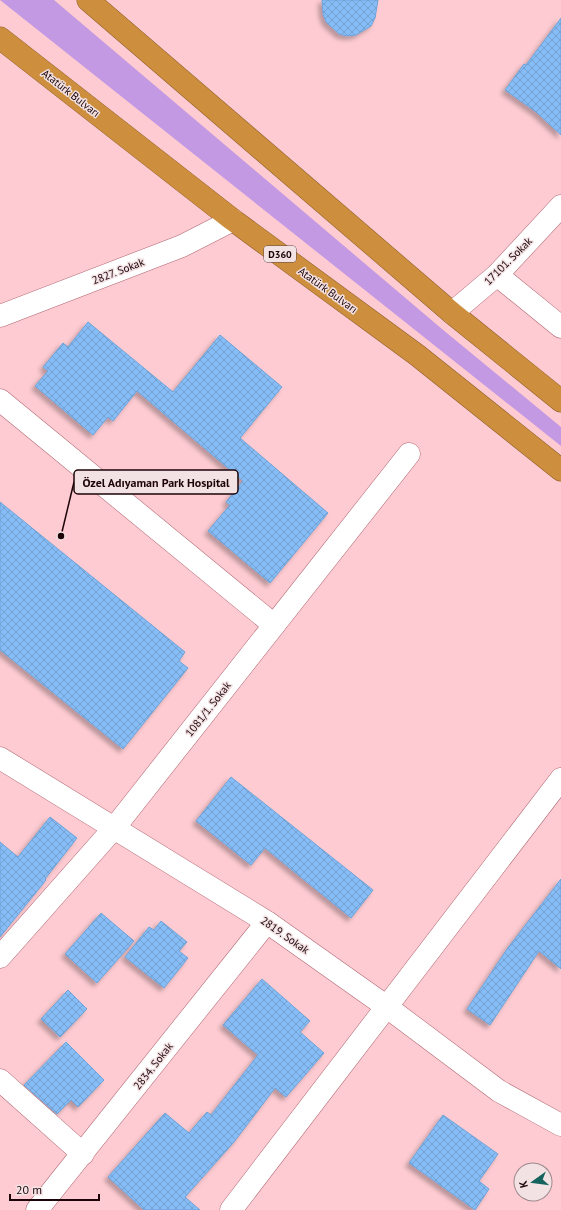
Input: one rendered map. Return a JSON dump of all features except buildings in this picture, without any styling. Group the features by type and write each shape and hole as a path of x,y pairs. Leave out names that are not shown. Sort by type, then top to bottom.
{"highway":[{"path":"88,0 452,313 561,401"},
{"name":"Atatürk Bulvarı","path":"0,38 233,220 417,355 561,470"}],"street":[{"name":"17101. Sokak","path":"452,313 497,274 561,206"},
{"name":"2827. Sokak","path":"0,316 182,246 233,220"},
{"path":"497,274 561,327"},
{"path":"0,400 274,625"},
{"name":"1081/1. Sokak","path":"0,957 115,827 408,454"},
{"name":"2819. Sokak","path":"0,758 115,827 267,922 387,1007 499,1091 561,1125"},
{"path":"231,1210 561,779"},
{"name":"2834. Sokak","path":"37,1210 267,922"},
{"path":"0,1080 83,1154"}],"shaded area":[{"path":"0,0 54,0 442,329 561,427 561,446"}],"place":[{"name":"Özel Adıyaman Park Hospital","path":"61,536"}]}
